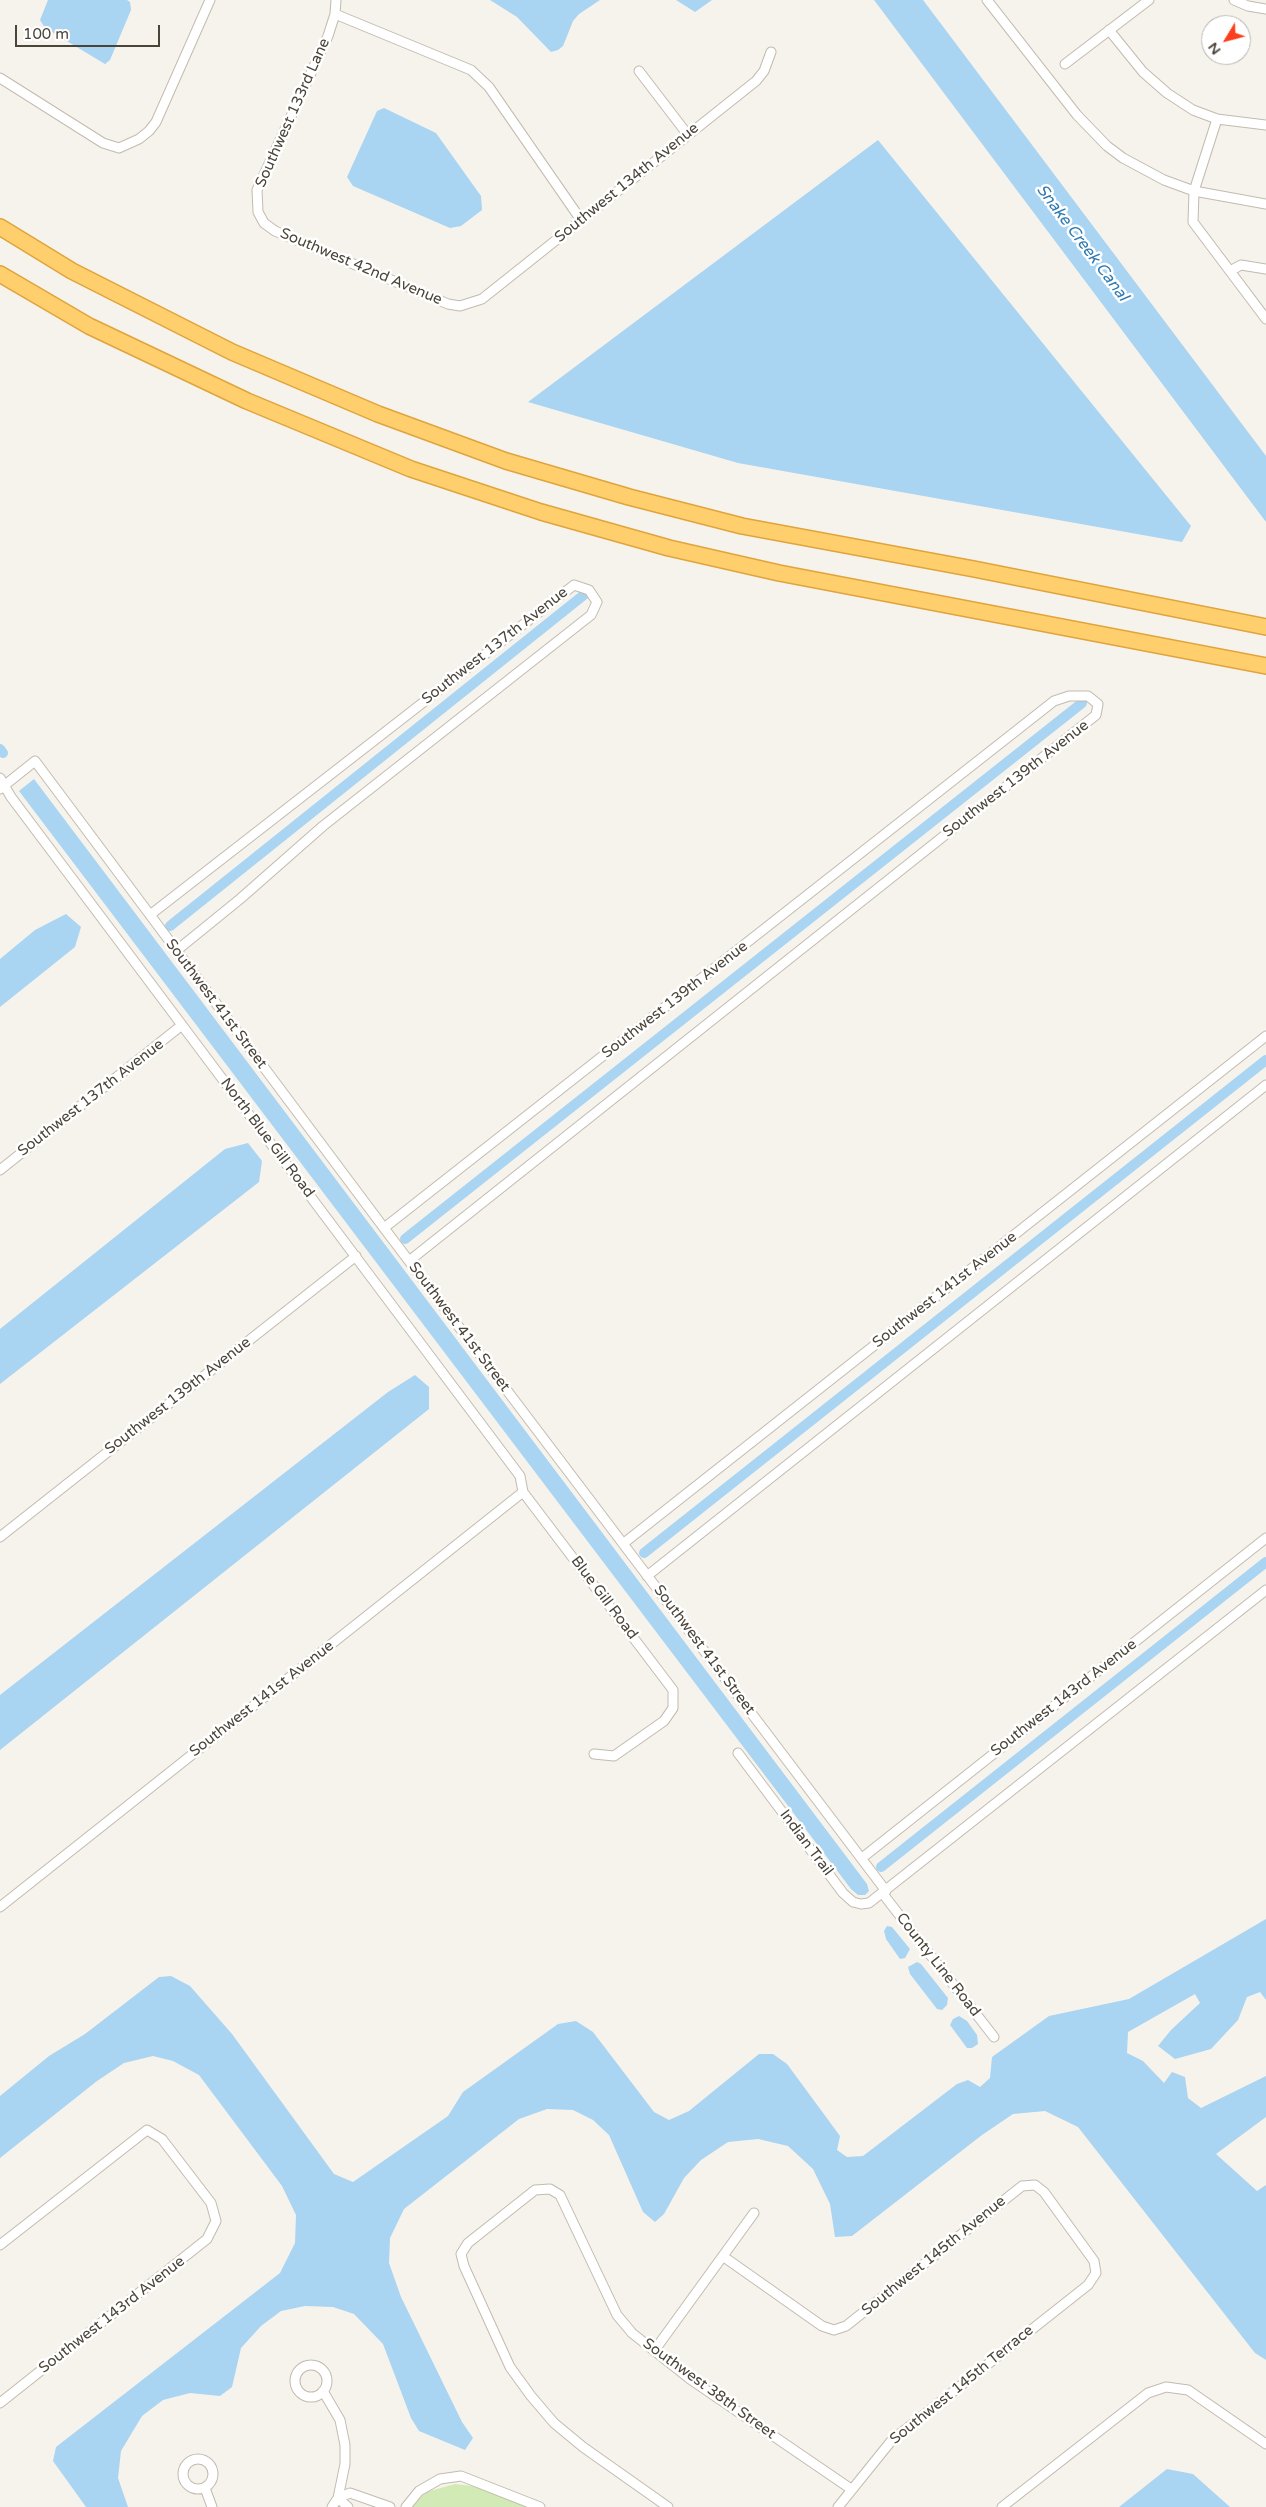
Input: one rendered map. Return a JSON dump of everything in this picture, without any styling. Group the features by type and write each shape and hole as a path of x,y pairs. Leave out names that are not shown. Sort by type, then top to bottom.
{"highway":[{"path":"0,228 72,271 232,352 378,414 506,461 629,497 742,526 984,571 1266,627"},
{"path":"0,274 89,326 247,401 411,469 541,512 669,548 779,573 1266,666"}],"street":[{"path":"0,78 103,143 119,148 139,139 156,122 210,0"},
{"path":"336,0 336,14 471,70 489,87 581,220"},
{"path":"987,0 1051,84 1107,146 1139,169 1194,191 1266,204"},
{"path":"1066,64 1149,0"},
{"path":"1234,0 1248,6 1266,9"},
{"name":"Southwest 133rd Lane","path":"258,212 257,190 328,36 336,14"},
{"path":"1109,30 1143,72 1167,93 1193,110 1217,119 1266,125"},
{"name":"Southwest 134th Avenue","path":"472,303 482,299 756,81 764,71 771,52"},
{"path":"639,71 688,135"},
{"path":"1217,119 1194,191 1193,222 1230,271 1262,306 1266,319"},
{"name":"Southwest 42nd Avenue","path":"258,212 264,223 275,231 448,304 460,306 472,303"},
{"path":"1230,271 1241,265 1266,268"},
{"name":"Southwest 137th Avenue","path":"150,915 574,585 589,590 597,602 592,615 323,826 240,899 176,951"},
{"name":"Southwest 139th Avenue","path":"384,1228 1054,701 1069,696 1088,696 1098,704 1096,716 409,1261"},
{"name":"Southwest 41st Street","path":"1,784 35,761 384,1228 862,1858 885,1892"},
{"name":"North Blue Gill Road","path":"1,784 520,1476 523,1492"},
{"name":"Southwest 137th Avenue","path":"0,1170 182,1026"},
{"name":"Southwest 141st Avenue","path":"624,1543 1266,1036"},
{"path":"647,1576 1266,1085"},
{"name":"Southwest 139th Avenue","path":"0,1537 356,1256"},
{"name":"Southwest 141st Avenue","path":"0,1907 523,1492"},
{"name":"Blue Gill Road","path":"523,1492 673,1690 673,1708 664,1721 614,1756 594,1754"},
{"name":"Southwest 143rd Avenue","path":"862,1858 1266,1538"},
{"path":"885,1892 1266,1590"},
{"name":"Indian Trail","path":"738,1753 844,1893 853,1902 869,1903 885,1892"},
{"name":"County Line Road","path":"885,1892 994,2037"},
{"name":"Southwest 143rd Avenue","path":"0,2245 147,2130 162,2139 211,2203 216,2221 207,2240 0,2403"},
{"name":"Southwest 145th Terrace","path":"838,2507 892,2440 1088,2285 1096,2273 1094,2260 1044,2192 1034,2185"},
{"name":"Southwest 145th Avenue","path":"724,2257 822,2326 834,2330 846,2326 1022,2186 1034,2185"},
{"name":"Southwest 38th Street","path":"668,2507 583,2447 554,2423 531,2396 510,2367 460,2254 468,2243 535,2190 550,2189 560,2195 617,2315 632,2333 654,2352 851,2489"},
{"path":"654,2352 754,2213"},
{"path":"1002,2507 1148,2393 1166,2387 1188,2390 1266,2444"},
{"path":"323,2391 340,2420 345,2445 345,2464 338,2498 332,2507"},
{"path":"406,2507 419,2491 440,2479 461,2476 540,2507"},
{"path":"205,2488 212,2507"},
{"path":"338,2498 350,2493 390,2507"},
{"path":"338,2498 348,2507"}],"green space":[{"path":"455,2484 472,2486 531,2507 412,2507 426,2492"}],"water":[{"path":"48,0 127,0 130,2 131,10 110,60 105,64 45,28 40,20"},
{"path":"490,0 600,0 579,14 573,21 563,46 551,52 517,17"},
{"path":"676,0 712,0 695,12"},
{"name":"Snake Creek Canal","path":"874,0 923,0 1266,456 1266,522"},
{"path":"384,108 436,133 481,196 482,210 461,226 450,228 353,186 347,177 377,111"},
{"path":"878,140 1191,526 1182,542 738,463 528,402"},
{"path":"34,779 867,1884 869,1891 865,1895 858,1895 851,1889 19,791"},
{"path":"66,914 81,927 75,947 0,1007 0,959 35,930"},
{"path":"248,1143 262,1161 259,1182 0,1384 0,1329 225,1149"},
{"path":"415,1375 429,1387 429,1409 0,1750 0,1695 388,1392"},
{"path":"1266,1919 1266,2000 1260,1992 1247,1997 1238,2020 1211,2049 1175,2059 1158,2046 1171,2030 1200,2003 1195,1994 1128,2032 1127,2053 1143,2061 1164,2083 1172,2072 1185,2077 1188,2098 1201,2108 1266,2076 1266,2117 1216,2154 1257,2191 1266,2185 1266,2360 1255,2353 1078,2127 1045,2111 1013,2114 982,2135 852,2236 835,2237 830,2204 813,2169 788,2146 758,2139 728,2142 701,2160 684,2178 664,2214 655,2222 643,2212 609,2135 593,2120 573,2110 547,2109 519,2119 404,2209 390,2238 389,2263 401,2297 462,2422 473,2438 465,2450 419,2431 411,2418 383,2344 354,2314 333,2307 305,2306 281,2311 261,2326 241,2348 232,2387 220,2396 190,2393 163,2400 142,2416 121,2451 118,2478 128,2507 86,2507 53,2461 56,2447 280,2273 295,2243 296,2215 282,2186 199,2075 173,2061 153,2056 124,2063 97,2081 0,2158 0,2096 49,2056 85,2034 159,1977 171,1976 190,1986 232,2034 334,2174 353,2182 448,2116 463,2092 558,2024 576,2021 593,2032 654,2112 669,2120 689,2111 759,2054 773,2054 787,2064 840,2136 837,2150 847,2157 863,2156 957,2084 968,2080 980,2087 990,2078 992,2057 1049,2016 1129,1999"},
{"path":"887,1926 892,1927 910,1949 905,1958 900,1959 886,1939 884,1931"},
{"path":"917,1962 921,1964 948,1998 947,2005 942,2010 937,2009 910,1974 908,1967"},
{"path":"959,2016 967,2021 977,2035 978,2044 972,2048 967,2048 950,2025 953,2019"},
{"path":"1167,2469 1193,2474 1230,2507 1119,2507"}],"waterway":[{"path":"170,926 585,594"},
{"path":"405,1239 1082,703"},
{"path":"0,749 3,753"},
{"path":"644,1553 1266,1060"},
{"path":"881,1867 1266,1562"}]}
